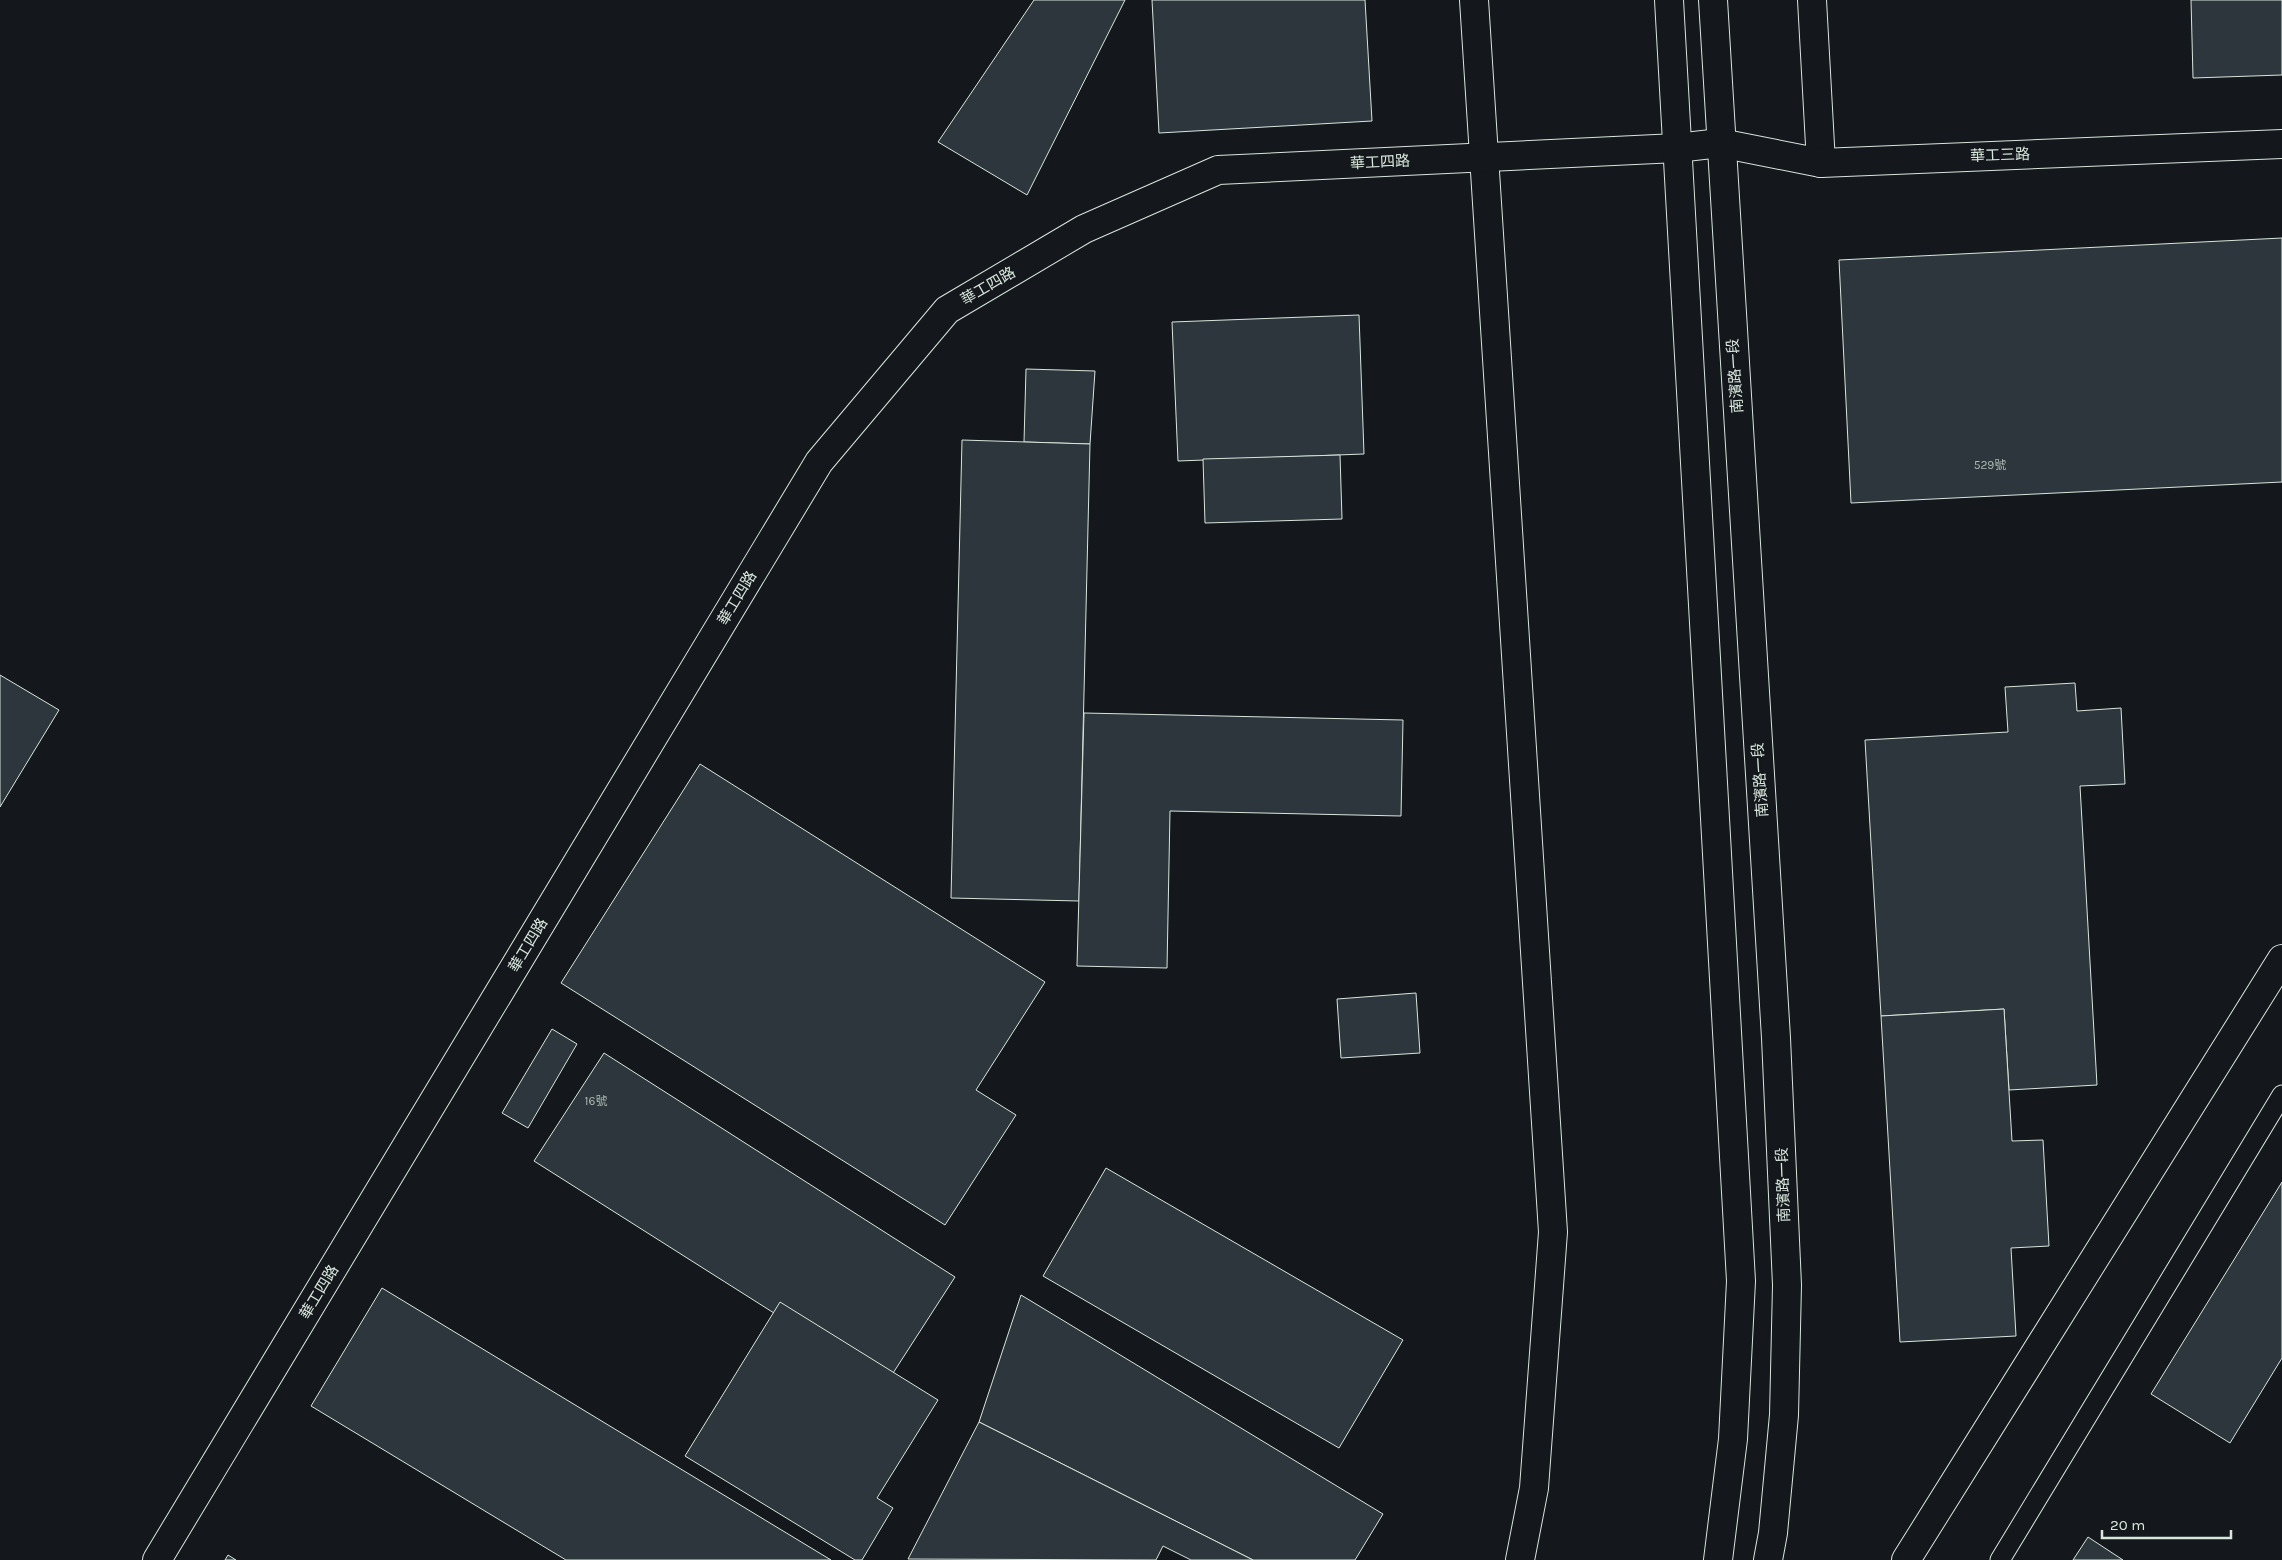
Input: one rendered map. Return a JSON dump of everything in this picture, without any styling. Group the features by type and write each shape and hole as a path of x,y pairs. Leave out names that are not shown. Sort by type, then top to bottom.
{"street":[{"path":"1474,0 1553,1232 1534,1488 1520,1560"},
{"path":"1669,0 1741,1281 1733,1439 1718,1560"},
{"name":"南濱路一段","path":"1713,0 1720,143 1776,1038 1787,1285 1784,1415 1773,1533 1768,1560"},
{"path":"1812,0 1821,163"},
{"name":"華工三路","path":"1677,148 1720,143 1821,163 2282,144"},
{"name":"華工四路","path":"157,1560 820,462 947,310 1084,229 1218,170 1677,148"},
{"path":"1906,1560 2282,959"}],"lane":[{"path":"2000,1560 2282,1095"}],"building":[{"path":"1034,0 1125,0 1027,195 938,142"},
{"path":"1152,0 1365,0 1372,121 1159,133"},
{"path":"2191,0 2282,0 2282,75 2193,78"},
{"path":"2282,238 2282,482 1851,503 1839,260"},
{"path":"1359,315 1364,454 1178,461 1172,322"},
{"path":"1026,369 1095,371 1090,444 1024,442"},
{"path":"962,440 1090,444 1079,901 951,898"},
{"path":"1340,455 1342,519 1205,523 1203,459"},
{"path":"0,675 59,710 0,807"},
{"path":"2075,683 2077,711 2121,708 2125,784 2080,786 2097,1085 2009,1090 2004,1009 1881,1016 1865,740 2008,732 2005,687"},
{"path":"1084,713 1403,720 1401,816 1170,811 1167,968 1077,966"},
{"path":"700,764 1045,982 976,1090 1016,1115 945,1225 561,983"},
{"path":"1416,993 1420,1053 1341,1058 1337,999"},
{"path":"2004,1009 2012,1141 2043,1140 2049,1246 2011,1248 2016,1336 1900,1342 1881,1016"},
{"path":"552,1029 577,1044 528,1128 502,1113"},
{"path":"604,1053 955,1277 886,1384 534,1161"},
{"path":"1106,1168 1403,1340 1339,1448 1043,1276"},
{"path":"2282,1182 2282,1358 2230,1443 2151,1394"},
{"path":"382,1288 831,1560 566,1560 311,1406"},
{"path":"1021,1295 1383,1514 1355,1560 1253,1560 979,1422"},
{"path":"780,1302 938,1400 877,1498 893,1508 862,1560 855,1560 685,1456"},
{"path":"979,1422 1253,1560 1191,1560 1163,1546 1156,1560 908,1559"},
{"path":"2088,1537 2123,1560 2073,1560"},
{"path":"228,1555 236,1560 225,1560"}]}
